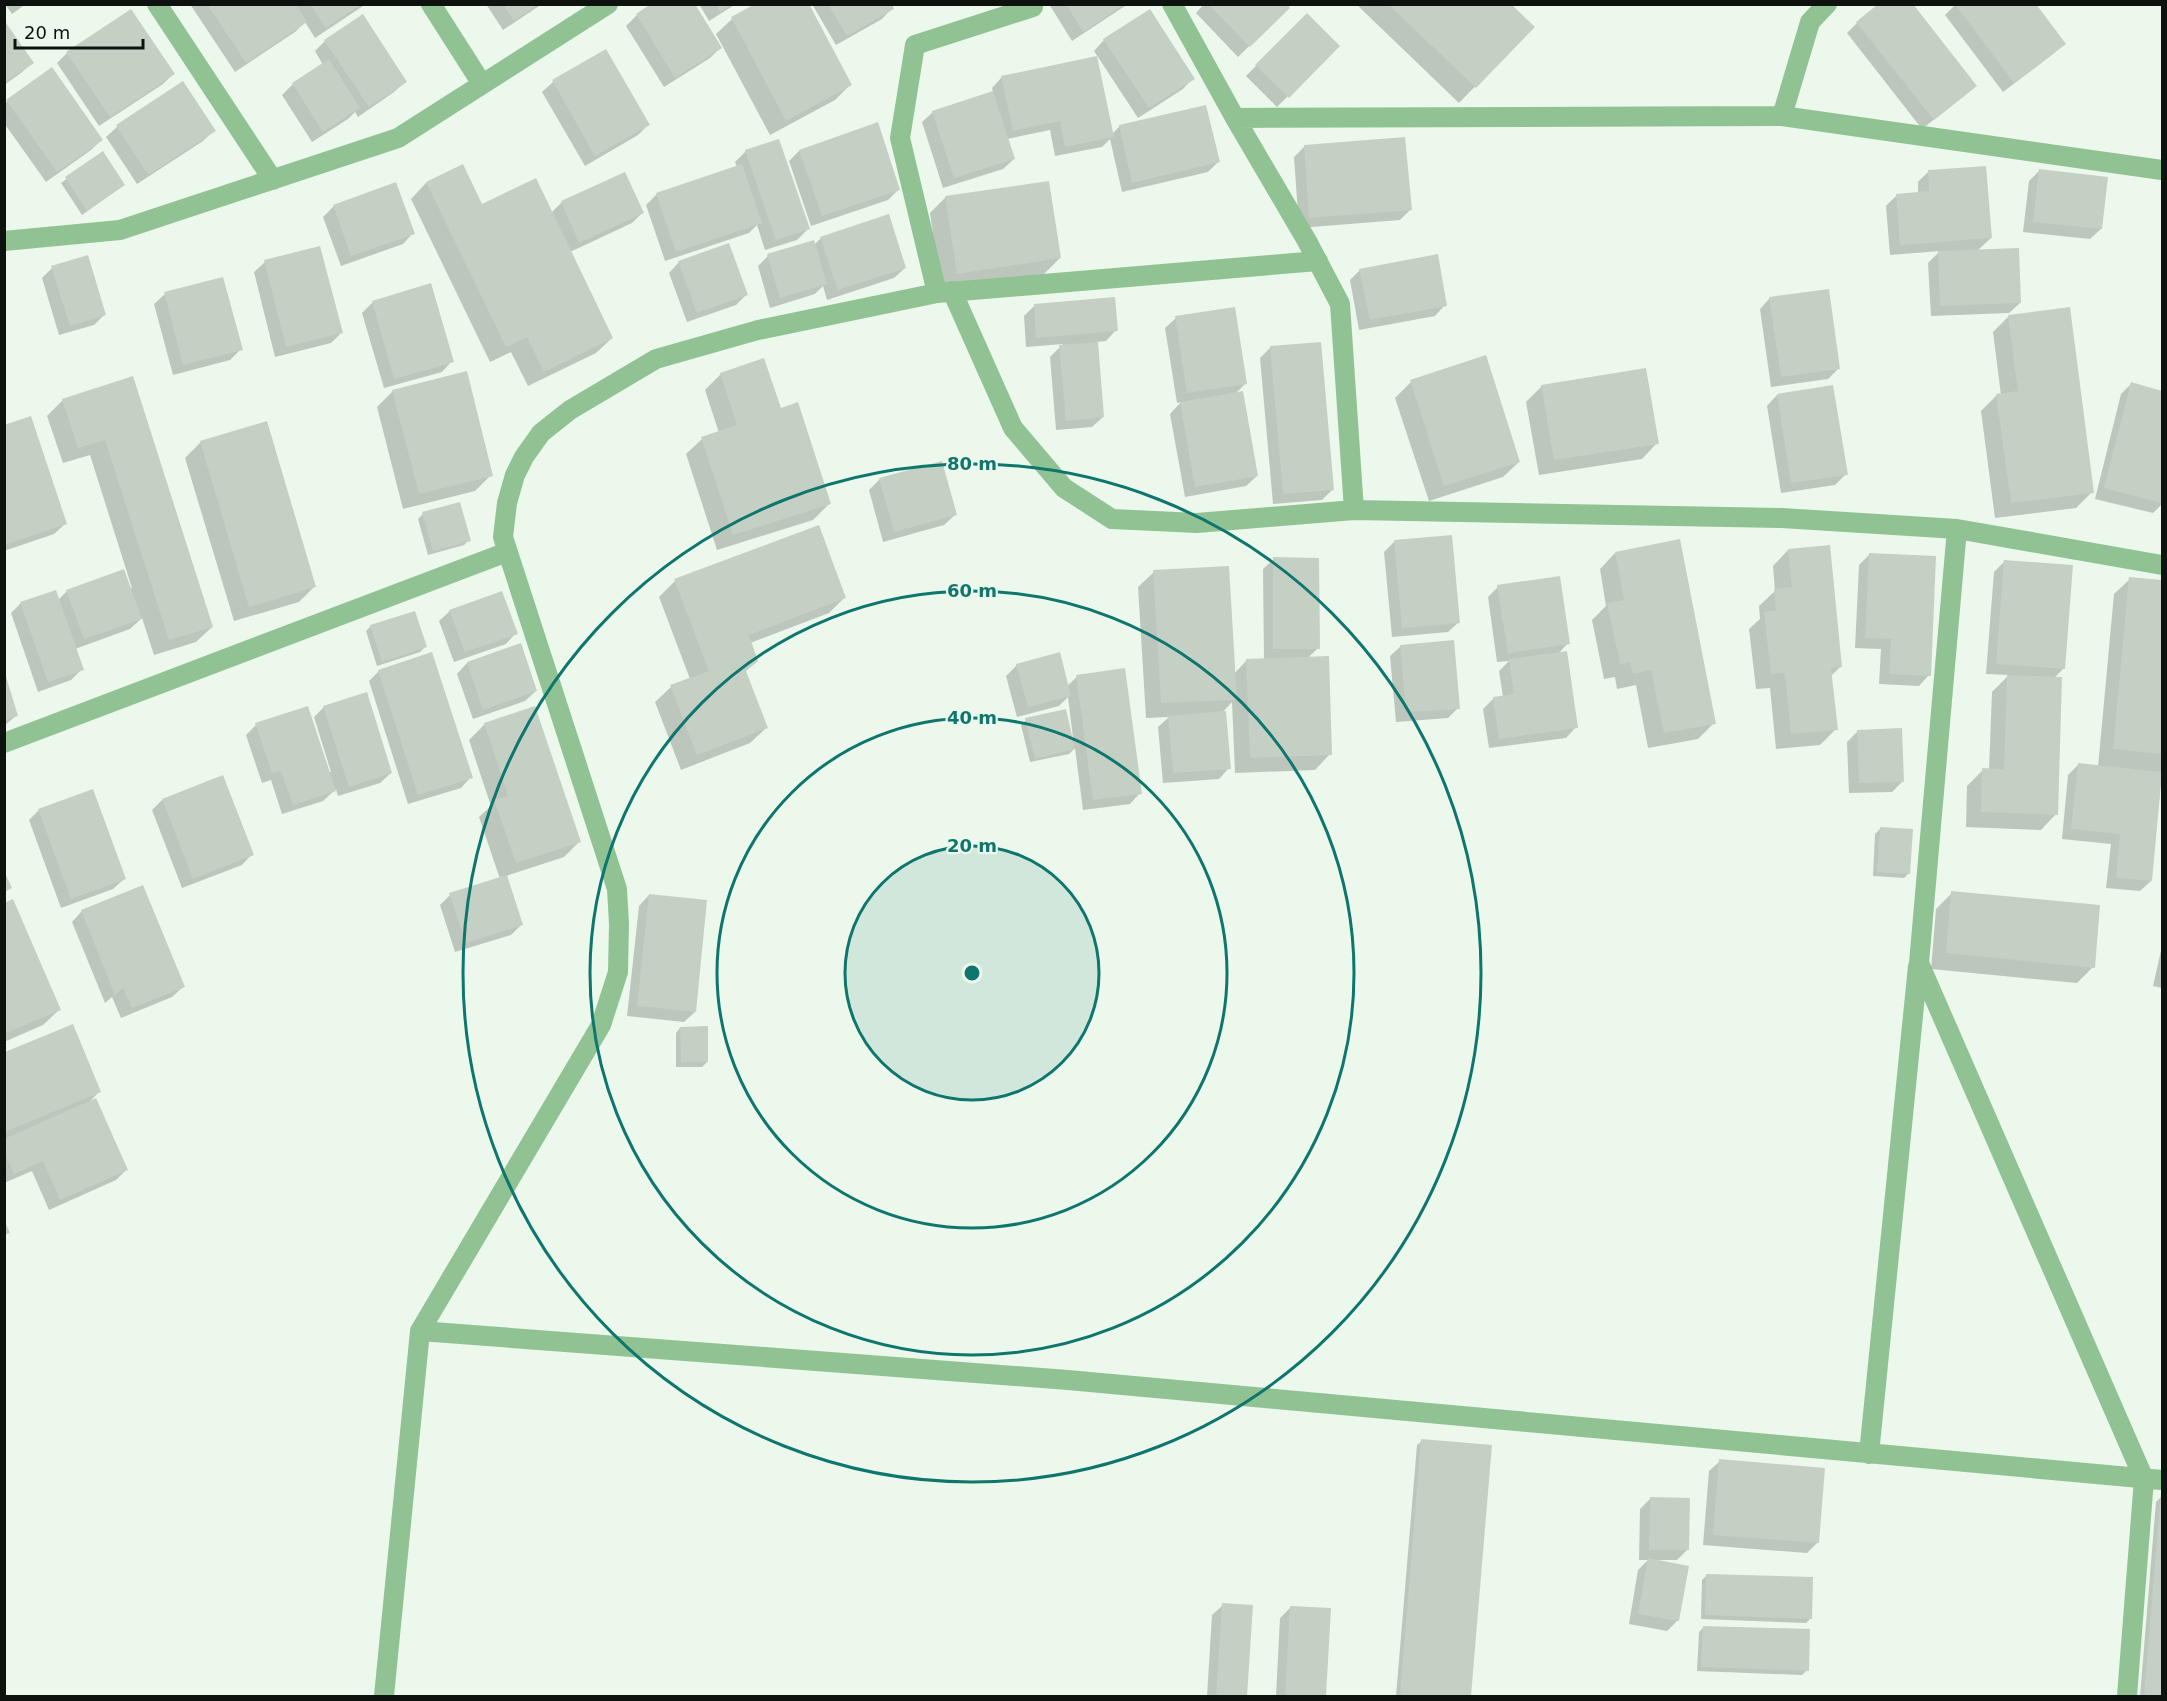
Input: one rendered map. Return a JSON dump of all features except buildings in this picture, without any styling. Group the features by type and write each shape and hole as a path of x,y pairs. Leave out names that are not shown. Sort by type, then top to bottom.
{"lane":[{"path":"157,4 273,180"},
{"path":"431,4 482,84"},
{"path":"4,241 120,230 398,138 608,4"},
{"path":"1172,4 1318,261 1340,304 1354,510"},
{"path":"1782,116 1810,22 1827,4"},
{"path":"1033,7 915,45 900,138 944,292 1013,428 1064,488 1112,519 1197,523 1354,510 1782,518 1957,529 2163,565"},
{"path":"1235,118 1782,116 2163,170"},
{"path":"384,1696 420,1331 602,1025 618,972 617,889 503,537 507,503 515,475 524,458 541,433 570,410 656,359 758,330 944,292 1318,261"},
{"path":"1869,1454 1919,963 1957,529"},
{"path":"4,744 507,552"},
{"path":"1919,963 2153,1480 2127,1696"},
{"path":"420,1331 1068,1380 2153,1480"}]}
